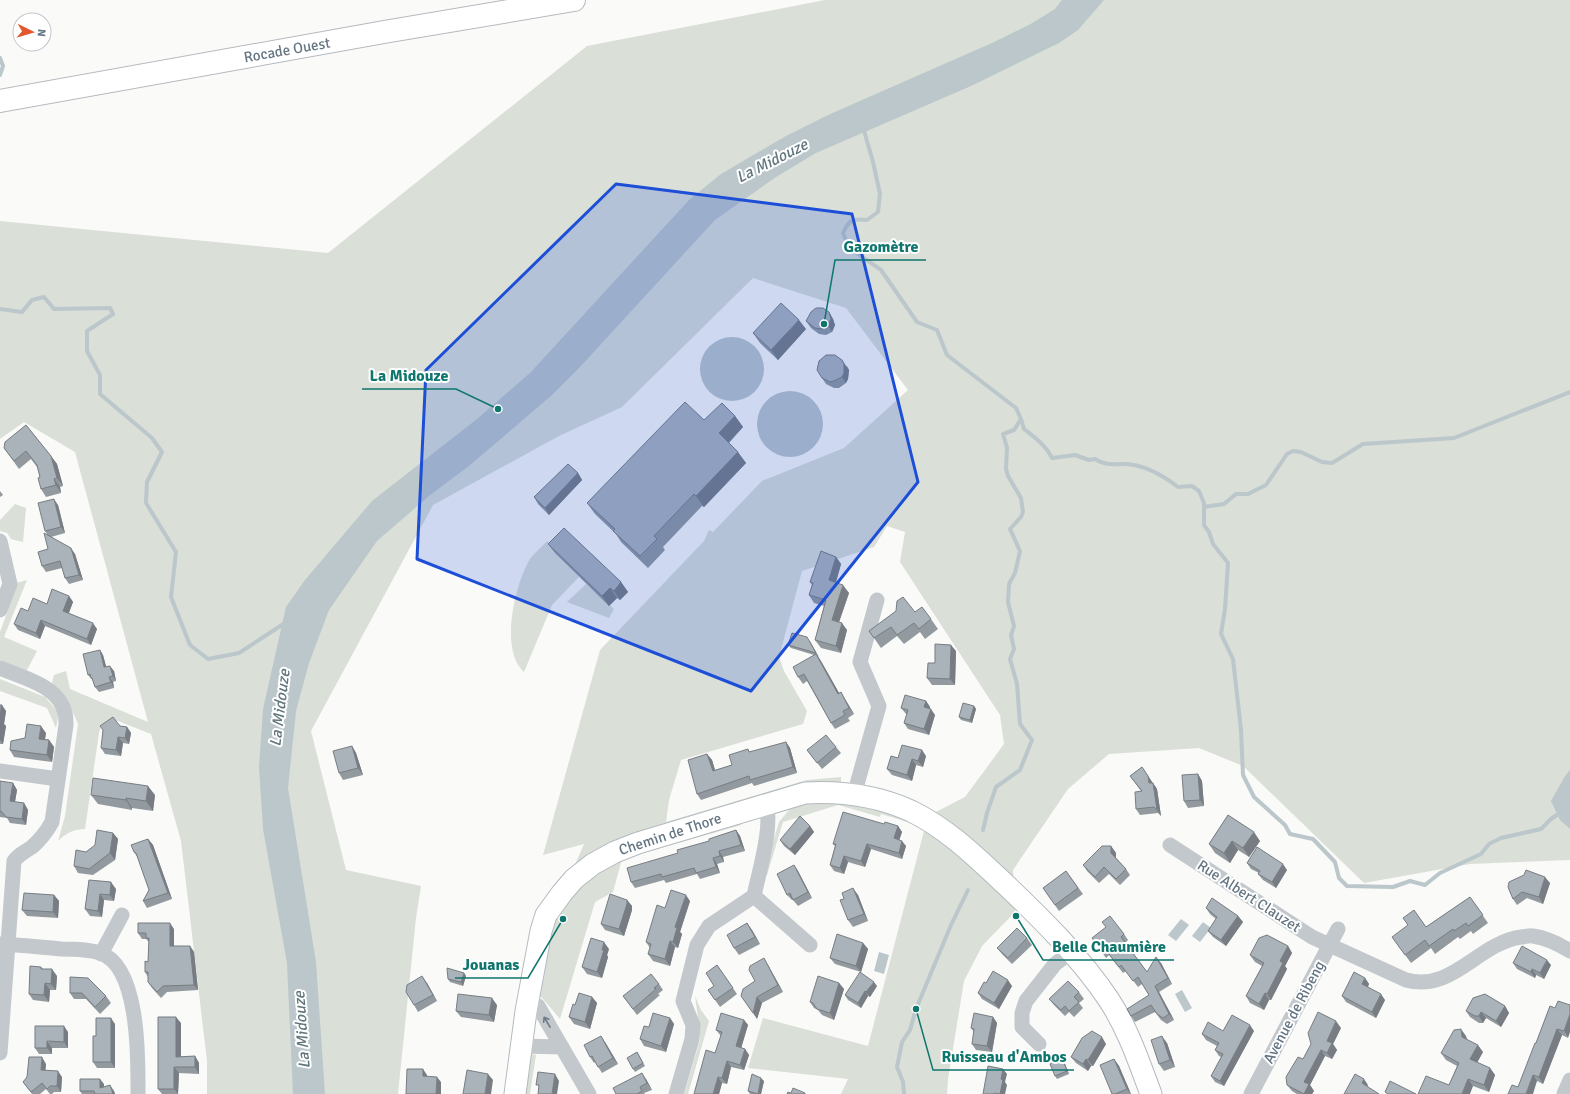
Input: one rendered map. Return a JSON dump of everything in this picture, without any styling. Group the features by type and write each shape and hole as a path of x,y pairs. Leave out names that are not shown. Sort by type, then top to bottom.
{"main road":[{"name":"Rocade Ouest","path":"0,101 384,32 574,0"}],"street":[{"path":"0,541 10,584 0,610"},
{"path":"854,795 879,706 860,662 877,600"},
{"path":"0,668 48,688 58,699 65,713 66,725 52,822 48,829 32,847 18,856 14,861 4,944 0,1053"},
{"path":"0,771 58,779"},
{"name":"Chemin de Thore","path":"515,1094 528,1002 541,931 546,915 574,879 593,864 615,852 652,838 805,793 828,792 854,795 883,801 910,811 935,823 964,846 1030,908 1092,976 1110,1001 1130,1038 1151,1094"},
{"path":"676,1094 692,1039 693,1025 683,1001 697,945 709,926 754,896 769,812 766,804"},
{"name":"Rue Albert Clauzet","path":"1170,845 1312,937 1406,980 1416,983 1438,981 1499,943 1515,938 1532,936 1559,944 1570,951"},
{"path":"754,896 810,945"},
{"path":"101,954 122,915"},
{"name":"Avenue de Ribeng","path":"1254,1093 1338,929"},
{"path":"4,944 85,950 101,954 112,960 122,974 129,990 133,1012 138,1065 138,1094"},
{"path":"1039,1044 1022,1027 1022,1014 1026,1001 1055,964 1071,952"},
{"path":"528,1002 538,1006 589,1094"},
{"path":"522,1046 562,1047"},
{"path":"1564,1094 1570,1080"}],"highlighted area":[{"path":"616,184 852,214 918,482 751,691 417,559 426,370"}],"shaded area":[{"path":"825,0 1570,0 1570,860 1470,864 1364,883 1243,766 1199,748 1109,754 1068,789 1013,870 1015,912 982,946 964,981 948,1079 947,1094 841,1094 848,1079 748,1068 763,1018 868,1046 925,827 881,814 880,817 838,805 783,822 767,875 763,874 779,822 789,810 801,804 828,799 930,815 965,797 1004,744 1000,715 900,562 905,532 887,526 874,547 802,571 779,657 784,671 807,711 803,724 681,760 669,800 666,822 807,780 841,777 841,783 570,876 584,844 543,855 600,650 704,541 709,530 713,532 762,481 844,448 908,390 846,308 753,278 622,407 559,436 433,505 311,731 346,870 421,886 416,918 398,1094 207,1094 207,1061 181,841 151,734 118,721 111,720 101,726 85,829 70,832 58,841 65,816 78,724 67,699 52,683 54,675 66,671 70,689 148,722 75,452 24,422 0,439 0,221 328,253 587,46"},
{"path":"15,504 26,508 23,542 11,539 7,533 0,531 0,520"},
{"path":"547,541 579,577 552,605 524,672 516,662 512,649 512,617 519,584 524,570 530,559"},
{"path":"27,580 4,637 37,651 26,672 0,660 0,632 16,588 16,583"},
{"path":"586,584 614,609 609,618 567,602"},
{"path":"0,679 45,697 59,713 56,728 47,708 0,691"},
{"path":"740,819 741,825 622,859 613,892 595,902 560,1019 535,992 554,922 572,891 606,864"},
{"path":"695,996 701,1010 709,1021 688,1094 684,1094 700,1040"},
{"path":"527,1053 536,1055 530,1094 521,1094"}],"water":[{"path":"1062,0 1104,0 1078,30 1059,43 971,86 816,153 776,177 715,220 580,367 552,395 469,466 429,496 377,541 329,610 309,663 296,711 288,788 316,962 325,1094 293,1094 287,963 263,829 259,767 263,709 286,607 305,580 372,501 477,419 530,373 689,200 721,174 786,136 828,115 992,43 1029,25 1055,9"},
{"path":"726,337 738,337 755,346 762,357 764,369 762,381 755,392 738,401 726,401 714,396 705,387 700,375 700,363 705,351 714,342"},
{"path":"790,391 803,393 813,401 821,411 823,424 821,437 813,447 803,455 790,457 777,455 767,447 759,437 757,424 759,411 767,401 777,393"},
{"path":"1570,770 1570,829 1560,820 1551,801"},
{"path":"1181,919 1189,925 1176,941 1168,935"},
{"path":"1203,922 1211,928 1200,942 1192,936"},
{"path":"879,952 889,955 884,974 874,971"},
{"path":"1182,990 1192,1008 1185,1012 1175,994"}],"building":[{"path":"781,303 799,320 771,350 753,333"},
{"path":"816,308 823,308 829,312 831,319 828,325 822,329 815,328 806,321 811,312"},
{"path":"826,355 835,355 842,360 844,364 844,373 842,377 830,382 822,378 817,370 819,361"},
{"path":"685,402 704,420 722,403 735,416 719,433 738,452 696,496 694,494 654,536 657,539 640,556 613,531 615,529 587,503"},
{"path":"26,425 51,456 57,478 54,479 56,485 41,489 37,465 26,451 14,461 4,448 5,442"},
{"path":"568,464 578,473 545,508 534,497"},
{"path":"54,499 61,527 45,531 38,503"},
{"path":"564,528 621,582 614,591 610,588 602,596 548,544"},
{"path":"44,533 71,548 79,575 65,578 60,561 42,566 38,552 48,549"},
{"path":"821,551 836,557 829,580 843,585 832,620 842,623 836,646 815,640 826,600 809,595 813,583 810,582"},
{"path":"52,589 69,596 63,611 93,623 87,639 41,620 36,633 14,624 21,608 28,611 33,598 47,604"},
{"path":"903,597 915,612 922,607 931,619 919,629 914,623 897,635 891,627 874,638 869,631 896,611 897,601"},
{"path":"792,633 807,637 816,653 788,645"},
{"path":"935,644 951,645 950,679 927,678 928,663 935,663"},
{"path":"100,650 104,667 110,666 113,676 109,677 111,682 95,687 90,674 88,675 83,654"},
{"path":"816,654 838,694 841,692 849,708 843,711 845,715 831,723 804,674 798,677 793,667"},
{"path":"905,695 926,701 924,707 931,709 924,729 904,723 908,710 901,708"},
{"path":"963,703 974,706 970,720 959,717"},
{"path":"113,717 120,726 127,727 125,738 118,737 116,750 101,748 103,730 100,726"},
{"path":"27,724 41,726 39,739 49,740 47,755 10,750 11,741 25,738"},
{"path":"826,735 836,747 817,763 807,750"},
{"path":"786,742 793,767 750,780 749,776 697,794 688,760 707,754 713,771 732,765 729,755 748,749 749,752"},
{"path":"902,745 922,750 918,761 912,759 907,775 887,769 891,756 898,758"},
{"path":"352,746 358,768 339,773 333,751"},
{"path":"1142,767 1148,776 1149,783 1153,783 1157,810 1154,807 1136,809 1135,792 1142,791 1130,776"},
{"path":"1198,774 1200,800 1184,801 1182,775"},
{"path":"93,778 148,786 146,801 91,795"},
{"path":"0,781 13,783 10,801 24,803 22,819 6,817 0,811"},
{"path":"843,812 884,824 885,822 898,826 894,838 902,841 899,853 867,844 861,861 844,856 840,868 830,865 836,844 833,844"},
{"path":"1228,815 1254,832 1243,848 1232,841 1224,853 1209,844"},
{"path":"800,816 810,826 790,849 780,840"},
{"path":"97,830 113,833 110,853 89,869 74,866 76,850 86,852 95,845"},
{"path":"736,830 741,845 719,851 720,856 713,858 716,867 696,873 694,868 662,877 661,874 631,882 627,868 678,853 677,850 709,841 709,839"},
{"path":"148,839 168,893 143,901 149,890 136,853 131,845"},
{"path":"1102,846 1111,846 1111,853 1126,869 1116,879 1104,867 1095,877 1083,865"},
{"path":"1257,847 1283,864 1272,882 1258,874 1260,871 1247,863"},
{"path":"794,865 808,892 793,900 790,893 787,895 777,874"},
{"path":"1526,870 1545,877 1539,897 1522,892 1513,899 1508,887 1509,882 1524,875"},
{"path":"1066,871 1078,888 1055,905 1043,888"},
{"path":"89,880 111,882 110,895 100,894 98,911 85,909"},
{"path":"853,888 864,914 848,920 840,900 844,899 842,893"},
{"path":"671,890 686,895 675,927 677,928 673,942 670,941 665,959 648,954 651,944 646,942 657,905 665,908"},
{"path":"24,893 54,895 53,912 22,910"},
{"path":"610,894 627,900 619,929 601,924"},
{"path":"1470,897 1483,915 1468,926 1466,923 1454,931 1453,929 1429,946 1425,940 1405,955 1392,937 1408,925 1403,918 1414,910 1426,927"},
{"path":"1212,898 1238,916 1221,940 1208,931 1217,917 1206,908"},
{"path":"1110,916 1124,934 1121,937 1147,972 1156,957 1168,978 1155,986 1169,1014 1163,1018 1157,1014 1151,1005 1131,1016 1127,1009 1149,995 1138,977 1133,981 1121,965 1119,967 1105,949 1102,952 1092,938 1106,927 1102,922"},
{"path":"138,923 170,923 170,946 190,946 194,985 163,986 157,992 148,982 148,972 145,972 145,961 148,962 149,938 146,938 146,933 138,933"},
{"path":"747,923 755,937 734,948 727,935"},
{"path":"1017,928 1027,938 1008,958 997,948"},
{"path":"837,934 863,943 856,966 830,958"},
{"path":"1267,935 1288,946 1280,961 1283,963 1267,994 1265,993 1259,1004 1246,996 1264,963 1250,955 1259,938"},
{"path":"591,938 604,942 602,950 604,950 597,972 582,967"},
{"path":"1522,946 1547,960 1540,973 1532,969 1531,972 1513,963"},
{"path":"764,958 778,985 757,997 753,1013 741,996 743,989 755,981 749,970 750,966"},
{"path":"717,965 733,988 715,1000 708,990 714,986 706,973"},
{"path":"30,966 41,967 41,969 52,969 51,984 45,983 44,995 29,994"},
{"path":"447,968 464,973 461,982 448,979"},
{"path":"993,971 1008,980 994,1003 978,993 984,982 986,983"},
{"path":"860,972 874,982 866,992 865,991 858,1003 845,995"},
{"path":"1354,972 1365,978 1362,984 1381,994 1372,1012 1342,996"},
{"path":"651,974 659,984 654,988 656,989 633,1009 623,996"},
{"path":"422,976 433,995 414,1005 406,992 407,985"},
{"path":"818,976 839,983 830,1013 817,1009 813,1003 810,1002"},
{"path":"70,977 88,978 106,996 95,1007 82,993 70,993"},
{"path":"1068,981 1079,992 1074,997 1079,1002 1069,1011 1065,1006 1061,1010 1049,999"},
{"path":"579,993 592,997 585,1022 569,1017 573,1004 575,1005"},
{"path":"458,994 492,998 489,1015 456,1011"},
{"path":"1485,994 1505,1006 1496,1021 1481,1012 1479,1016 1475,1016 1466,1011 1473,998"},
{"path":"1558,1001 1570,1005 1570,1014 1564,1031 1557,1029 1539,1077 1533,1075 1526,1094 1508,1094 1512,1085 1518,1087 1550,1006 1555,1008"},
{"path":"1318,1012 1336,1021 1327,1041 1332,1043 1327,1053 1321,1050 1304,1082 1309,1084 1304,1094 1287,1085 1286,1077 1298,1057 1303,1059 1311,1044 1308,1033"},
{"path":"653,1013 670,1018 661,1046 640,1039 644,1026 649,1027"},
{"path":"721,1013 744,1020 736,1046 745,1049 740,1065 727,1061 722,1078 718,1077 713,1094 694,1094 706,1050 715,1053 722,1032 716,1030"},
{"path":"974,1013 993,1017 987,1046 972,1044 974,1029 971,1028"},
{"path":"1232,1015 1250,1025 1220,1081 1211,1076 1223,1054 1215,1050 1219,1043 1202,1034 1208,1022 1223,1031"},
{"path":"158,1017 176,1017 176,1057 195,1056 195,1067 174,1067 174,1089 158,1089"},
{"path":"96,1018 111,1018 111,1062 93,1062 93,1036 96,1036"},
{"path":"35,1026 64,1026 64,1042 47,1041 47,1048 35,1048"},
{"path":"1461,1029 1462,1037 1478,1045 1470,1059 1490,1068 1484,1085 1468,1079 1462,1094 1418,1094 1426,1076 1449,1085 1459,1063 1441,1053 1454,1030"},
{"path":"1092,1031 1102,1037 1088,1060 1086,1059 1083,1064 1071,1057 1082,1038"},
{"path":"601,1036 613,1058 598,1067 592,1056 590,1057 584,1045"},
{"path":"1162,1036 1170,1060 1159,1064 1151,1040"},
{"path":"637,1052 643,1063 633,1069 627,1058"},
{"path":"29,1057 42,1057 41,1070 58,1071 57,1086 50,1086 47,1089 42,1083 31,1092 23,1082 27,1077"},
{"path":"1114,1059 1127,1089 1112,1094 1100,1065"},
{"path":"1058,1060 1063,1060 1067,1071 1055,1076 1050,1064"},
{"path":"988,1066 1003,1069 1001,1079 1003,1080 1000,1094 983,1094"},
{"path":"407,1069 423,1069 423,1076 437,1077 436,1094 406,1094"},
{"path":"467,1070 488,1074 485,1094 463,1094"},
{"path":"538,1072 555,1074 552,1094 538,1094 539,1085 536,1085"},
{"path":"642,1073 647,1083 640,1087 642,1091 637,1094 616,1094 613,1088"},
{"path":"752,1074 761,1078 758,1094 748,1091"},
{"path":"1355,1074 1364,1079 1362,1083 1379,1094 1344,1094"},
{"path":"80,1079 100,1079 100,1088 110,1085 113,1094 95,1094 94,1091 80,1091"},
{"path":"1390,1081 1416,1094 1388,1094 1385,1092"},
{"path":"793,1088 805,1094 787,1094 788,1092 791,1093"}],"waterway":[{"path":"0,58 3,66 0,75"},
{"path":"863,127 880,194 878,212 867,220 858,219 852,221 847,225 843,233 847,243 854,251 881,270 917,322 937,330 947,355 1016,408 1024,429 1043,445 1050,453 1052,458 1075,455 1089,460 1095,459 1109,464 1134,465 1157,473 1178,487 1192,486 1199,491 1204,503 1204,525 1209,532 1213,544 1228,563 1225,609 1221,634 1233,659 1241,730 1243,775 1254,797 1285,825 1290,834 1313,839 1335,862 1339,878 1347,886 1393,887 1410,881 1425,885 1440,873 1481,854 1489,844 1501,838 1541,829 1561,812"},
{"path":"0,309 22,312 32,300 44,297 54,309 110,308 113,314 87,331 87,351 100,375 100,394 152,438 162,452 147,482 146,503 176,552 171,597 190,645 208,659 239,653 285,623"},
{"path":"1204,507 1224,504 1236,494 1248,494 1266,485 1287,454 1293,451 1301,452 1322,462 1332,463 1363,444 1454,438 1570,392"},
{"path":"983,830 996,787 1020,770 1032,740 1020,724 1017,684 1010,659 1014,649 1011,635 1014,626 1008,602 1009,584 1015,573 1020,551 1010,529 1021,517 1023,512 1021,498 1008,476 1006,469 1007,448 1003,434 1014,430 1021,419"},
{"path":"904,1094 903,1082 897,1067 902,1042 910,1030 916,1009 951,925 968,890"}],"place":[{"name":"Gazomètre","path":"824,324"},
{"name":"La Midouze","path":"498,409"},
{"name":"Belle Chaumière","path":"1016,916"},
{"name":"Jouanas","path":"563,919"},
{"name":"Ruisseau d'Ambos","path":"916,1009"}]}
